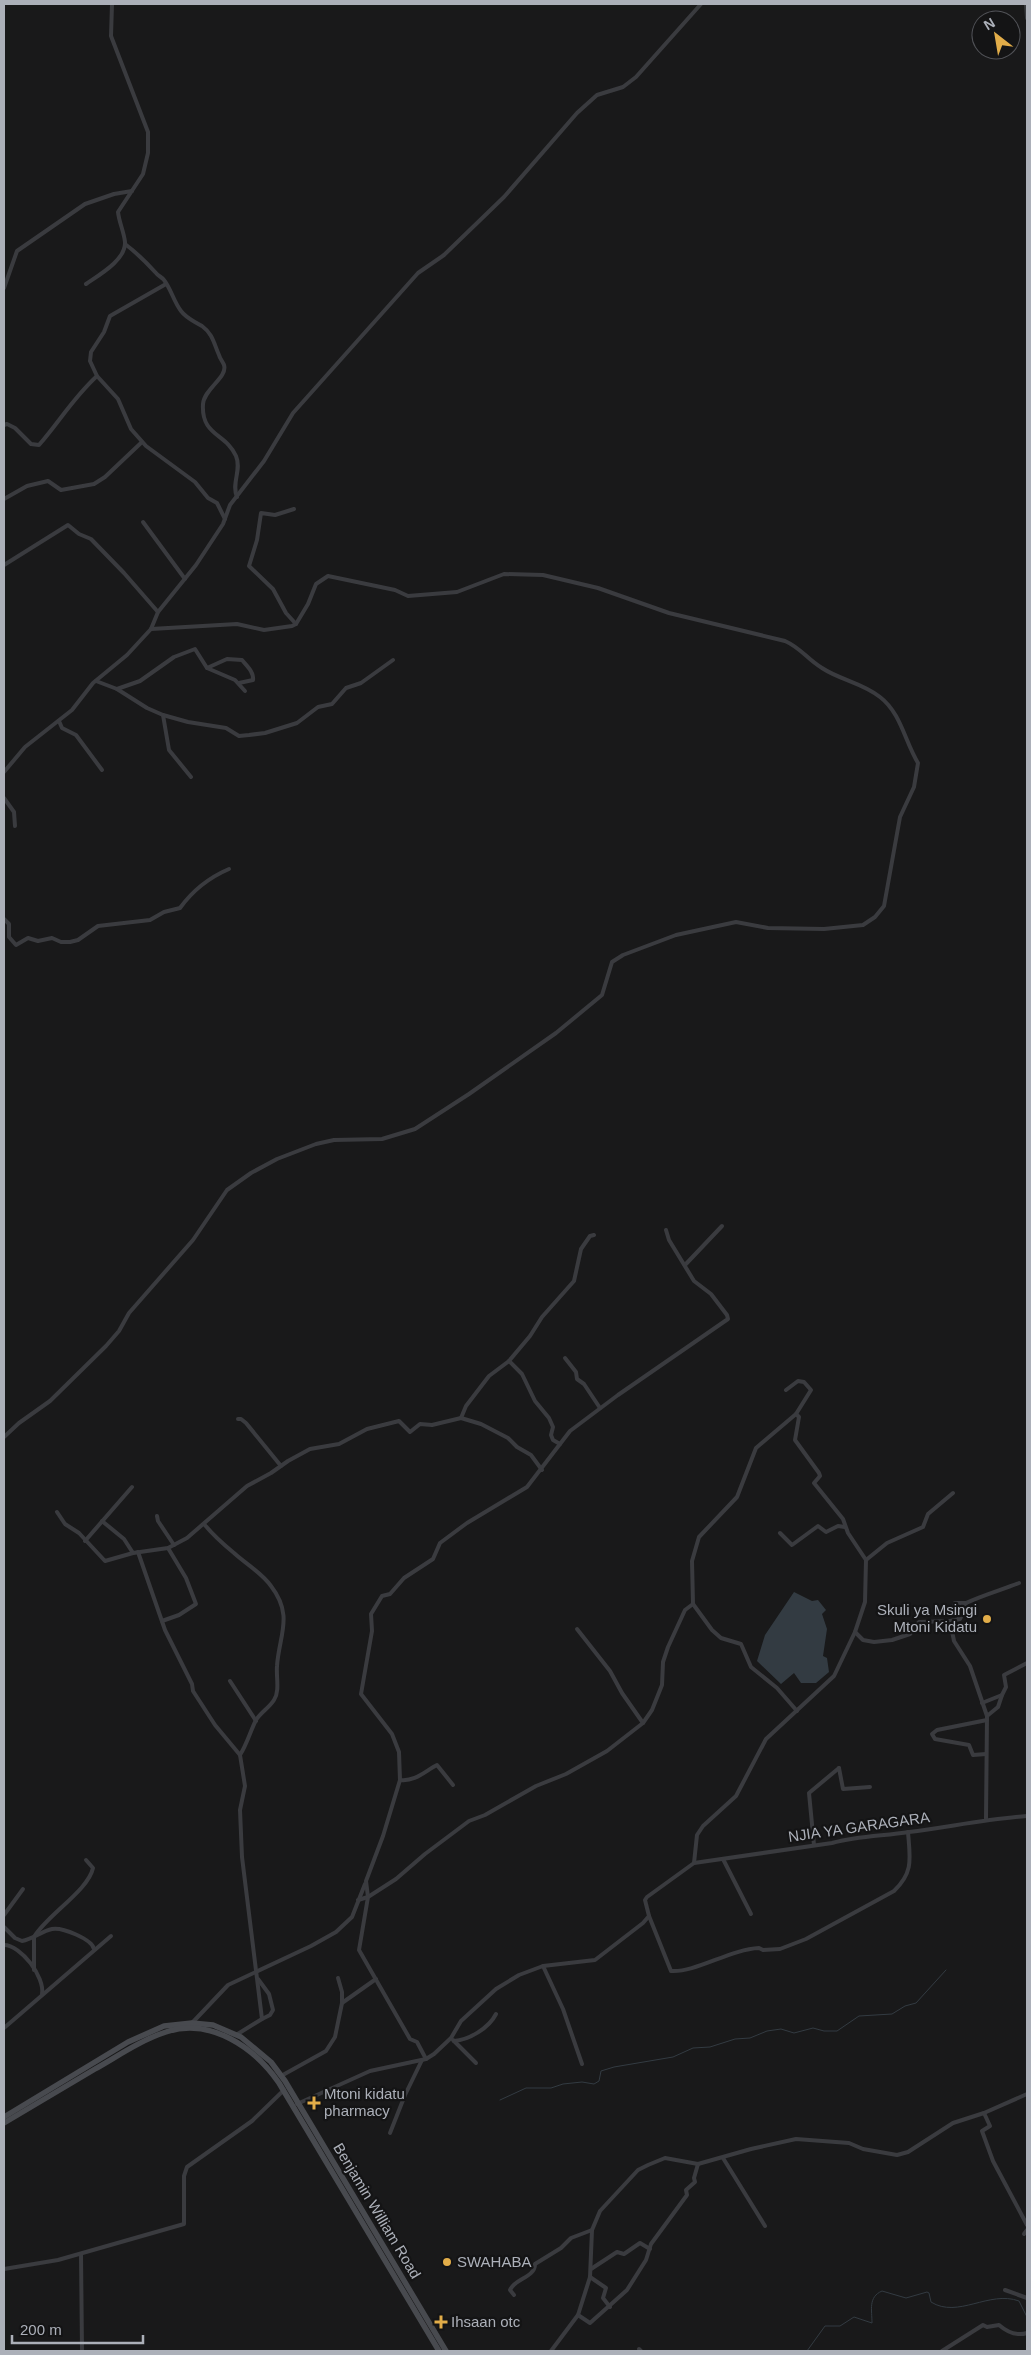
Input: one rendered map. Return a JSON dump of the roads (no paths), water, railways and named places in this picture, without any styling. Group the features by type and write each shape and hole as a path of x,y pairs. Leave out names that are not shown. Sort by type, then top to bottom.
{"main road":[{"name":"Benjamin William Road","path":"4,2116 128,2042 164,2026 192,2023 213,2025 259,2050 281,2076 439,2351"},
{"name":"Benjamin William Road","path":"4,2123 133,2047 167,2031 200,2030 235,2037 266,2065 296,2105 446,2351"}],"street":[{"path":"86,284 110,267 120,256 125,244 118,212 143,174 146,162 148,132 111,36 112,4"},
{"path":"4,772 25,747 72,710 96,681 127,655 151,629 158,612 196,565 225,519 230,505 264,461 293,413 418,273 444,255 504,197 577,113 597,95 623,87 636,77 701,4"},
{"path":"1026,4 1027,18"},
{"path":"4,288 17,251 85,204 114,194 132,192"},
{"path":"125,244 146,260 166,284 185,316 211,334 225,366 224,373 205,396 204,418 213,434 229,445 237,457 239,465 234,486 236,497"},
{"path":"166,284 110,316 90,356 97,376 118,399 131,429 142,442 196,482 208,498 217,503 225,519"},
{"path":"4,425 15,428 31,444 39,445 62,419 70,403 97,376"},
{"path":"4,499 27,486 48,481 61,490 94,484 105,477 142,442"},
{"path":"294,509 276,515 261,513 256,540 248,566 273,589 286,613 296,624"},
{"path":"143,522 185,579"},
{"path":"4,564 68,525 79,534 91,539 124,572 158,612"},
{"path":"4,1437 19,1423 50,1401 106,1346 119,1332 129,1313 192,1240 227,1190 250,1173 277,1159 316,1144 334,1140 382,1139 415,1129 556,1033 602,995 612,962 623,955 676,935 736,922 768,928 824,929 863,924 875,917 884,906 900,817 914,787 918,763 909,748 901,724 881,698 822,668 798,647 785,641 669,613 598,588 543,575 504,574 456,592 408,596 395,590 328,576 316,584 308,604 296,624 264,630 236,624 151,629"},
{"path":"117,689 140,681 174,657 195,649 207,668 239,684 244,691"},
{"path":"207,668 227,659 232,661 236,658 242,660 253,674 253,680 239,684"},
{"path":"96,681 117,689 147,708 163,715 188,722 226,728 239,736 265,733 297,723 318,707 332,704 347,687 361,682 393,660"},
{"path":"163,715 169,750 191,777"},
{"path":"59,721 62,728 76,735 102,770"},
{"path":"4,798 14,812 15,826"},
{"path":"4,919 9,924 9,937 16,945 28,938 38,941 52,938 61,942 70,942 78,940 98,926 150,920 164,912 180,908 186,896 193,893 201,884 229,869"},
{"path":"685,1265 722,1226"},
{"path":"192,2023 225,1988 336,1932 352,1917 383,1836 400,1780 399,1752 392,1734 361,1694 372,1631 373,1609 382,1596 395,1591 404,1578 433,1559 440,1543 467,1523 527,1487 542,1470 570,1431 728,1319 711,1294 694,1281 669,1240 666,1230"},
{"path":"460,1418 466,1406 489,1376 509,1361 530,1336 542,1317 574,1281 581,1250 590,1236 594,1235"},
{"path":"565,1358 576,1372 577,1379 584,1384 600,1408"},
{"path":"509,1361 522,1374 535,1401 549,1418 553,1427 551,1435 560,1444"},
{"path":"786,1390 798,1381 810,1386 810,1393 796,1414 756,1448 737,1497 699,1537 694,1548 692,1561 693,1604 712,1630 721,1638 741,1644 751,1666 777,1688 797,1711"},
{"path":"796,1414 799,1417 794,1440 819,1473 820,1476 814,1483 843,1519 845,1527 866,1560 865,1602 855,1632 834,1676 766,1740 736,1796 703,1826 698,1835 694,1863 647,1896 645,1900 649,1916 671,1972 707,1963 741,1950 759,1948 763,1950 780,1949 806,1939 894,1891 904,1881 910,1866 908,1832"},
{"path":"57,1512 65,1524 105,1561 136,1553 168,1548 204,1524 247,1486 310,1449 339,1444 367,1429 399,1421 410,1432 420,1424 432,1425 460,1418 481,1424 508,1438 517,1447 531,1454 542,1470"},
{"path":"238,1419 246,1423 281,1466"},
{"path":"85,1541 132,1487"},
{"path":"866,1560 887,1543 923,1527 928,1514 953,1494"},
{"path":"157,1516 158,1521 174,1545"},
{"path":"102,1521 136,1553 162,1620 197,1698 218,1729 240,1755 245,1786 240,1810 242,1857 246,1902 252,1924 255,1973 270,1994 273,2010 270,2015 235,2037"},
{"path":"204,1524 234,1553 266,1579 276,1592 281,1605 285,1628 278,1657 274,1700 263,1710 256,1721 247,1745 240,1755"},
{"path":"780,1533 792,1545 817,1527 820,1526 826,1532 838,1526 845,1527"},
{"path":"162,1620 179,1615 196,1604 186,1578 168,1548"},
{"path":"961,1617 955,1614 953,1606 955,1603 966,1603 982,1594 998,1591 1019,1583"},
{"path":"855,1632 863,1640 874,1642 892,1640 910,1634 919,1622 950,1622 957,1620 961,1617 966,1603"},
{"path":"358,1900 396,1879 425,1854 469,1821 485,1815 599,1756 643,1723 652,1710 662,1685 663,1662 668,1648 685,1610 693,1604"},
{"path":"950,1622 954,1641 970,1666 987,1718 986,1818"},
{"path":"576,1629 610,1671 622,1693 643,1723"},
{"path":"986,1754 973,1754 969,1745 935,1739 932,1734 937,1730 987,1718 998,1707 1006,1687 1004,1675 1027,1663"},
{"path":"230,1681 256,1721"},
{"path":"982,1703 1002,1695"},
{"path":"400,1780 426,1773 436,1765 453,1785"},
{"path":"814,1845 810,1792 839,1768 843,1789 870,1787"},
{"name":"NJIA YA GARAGARA","path":"694,1863 852,1838 908,1832 986,1818 1027,1816"},
{"path":"723,1859 751,1914"},
{"path":"34,1970 34,1937 55,1912 88,1879 93,1868 86,1860"},
{"path":"365,1884 368,1895 359,1950 410,2039 417,2042 424,2059"},
{"path":"4,1915 23,1889"},
{"path":"361,1893 368,1895"},
{"path":"296,2105 376,2069 424,2059 434,2054 453,2040 461,2021 496,1989 519,1975 543,1966 586,1963 595,1960 643,1923 649,1916"},
{"path":"4,1928 19,1940 57,1929 87,1939 94,1949"},
{"path":"5,2026 111,1936"},
{"path":"4,1946 16,1949 25,1956 42,1983 42,1994"},
{"path":"543,1966 563,2009 582,2064"},
{"path":"281,2076 326,2051 335,2037 342,2003 342,1992 338,1978"},
{"path":"258,1979 262,2019"},
{"path":"342,2003 376,1979"},
{"path":"453,2040 464,2039 480,2030 490,2023 496,2014"},
{"path":"453,2040 476,2063"},
{"path":"390,2133 405,2094 424,2059"},
{"path":"4,2269 45,2263 82,2254 184,2224 184,2176 187,2168 252,2121 284,2090"},
{"path":"551,2351 578,2315 590,2277 592,2230 600,2211 638,2170 665,2158 698,2164 796,2139 849,2143 863,2149 897,2155 908,2152 953,2123 984,2113 1027,2094"},
{"path":"984,2113 990,2126 982,2131 988,2148 1027,2225"},
{"path":"722,2158 765,2226"},
{"path":"578,2315 590,2323 610,2307 634,2281 666,2222 687,2195 686,2190 695,2182 694,2178 698,2164"},
{"path":"514,2295 510,2290 511,2287 521,2279 530,2276 535,2268 535,2264 561,2248 573,2237 592,2230"},
{"path":"1024,2234 1027,2230"},
{"path":"591,2269 617,2252 624,2254 640,2244 650,2249"},
{"path":"82,2254 82,2351"},
{"path":"590,2277 606,2288 603,2298 610,2307"},
{"path":"1005,2290 1027,2298"},
{"path":"942,2351 983,2325 987,2327 999,2325 1003,2329 1020,2335 1026,2334 1027,2329"}],"waterway":[{"path":"500,2100 526,2088 551,2088 563,2084 582,2082 594,2084 599,2081 601,2071 614,2067 673,2057 693,2048 710,2047 735,2039 750,2038 767,2031 781,2029 794,2033 813,2028 824,2031 837,2031 859,2016 892,2014 905,2006 916,2003 946,1970"},
{"path":"807,2351 825,2326 840,2326 854,2317 872,2323 871,2309 873,2300 882,2291 906,2298 927,2292 931,2302 941,2306 952,2307 996,2299 1008,2299 1019,2301 1027,2317"}],"place":[{"name":"Skuli ya Msingi Mtoni Kidatu","path":"987,1619"},
{"name":"Mtoni kidatu pharmacy","path":"314,2103"},
{"name":"SWAHABA","path":"447,2262"},
{"name":"Ihsaan otc","path":"441,2322"}]}
